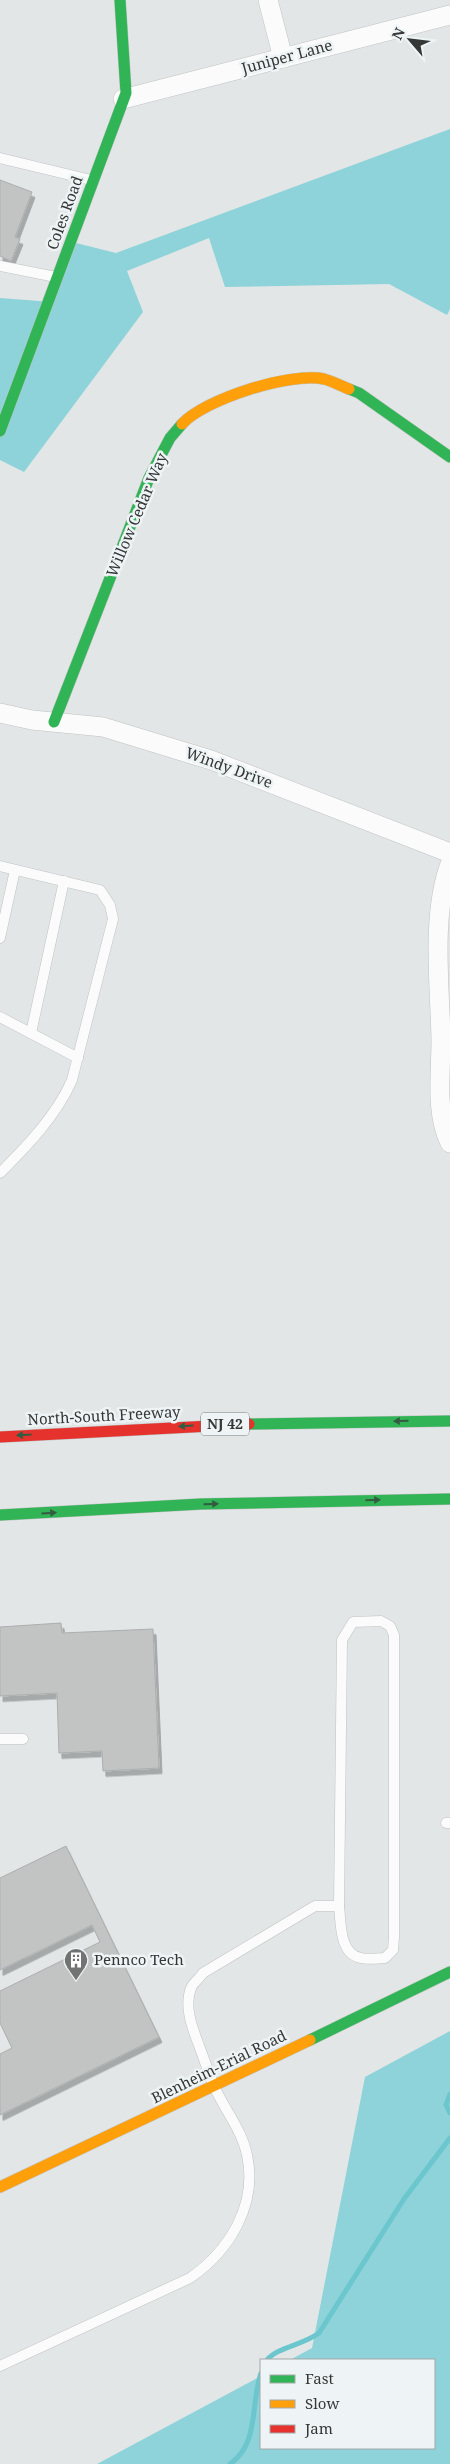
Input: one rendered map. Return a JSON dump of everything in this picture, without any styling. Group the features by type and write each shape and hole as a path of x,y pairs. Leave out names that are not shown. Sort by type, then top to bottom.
{"main road":[{"name":"Coles Road","path":"0,431 126,93 120,0"},
{"name":"Willow Cedar Way","path":"54,722 149,478 170,438 190,417 236,393 295,379 322,379 359,392 450,457"},
{"name":"North-South Freeway","path":"0,1437 223,1424 450,1421"},
{"path":"0,1515 201,1504 450,1499"},
{"name":"Blenheim-Erial Road","path":"0,2187 215,2087 450,1972"}],"street":[{"path":"268,0 282,58"},
{"name":"Juniper Lane","path":"123,99 450,14"},
{"name":"Windy Drive","path":"0,713 54,722 103,727 211,760 450,852"},
{"path":"450,864 441,910 438,961 440,1096 444,1130 450,1143"}],"lane":[{"path":"0,158 93,180"},
{"path":"0,266 57,277"},
{"path":"0,866 100,890 110,906 113,919 78,1058 66,1094 23,1150 0,1172"},
{"path":"0,938 15,870"},
{"path":"31,1033 64,881"},
{"path":"0,1017 78,1058"},
{"path":"381,1621 390,1626 394,1635 393,1950 385,1958 360,1958 350,1953 343,1942 338,1906 342,1640 353,1622 381,1621"},
{"path":"0,1739 23,1739"},
{"path":"0,2366 190,2278 210,2264 228,2244 238,2226 246,2202 249,2177 244,2147 215,2087 189,2017 191,1988 203,1973 315,1906 338,1906"}],"shaded area":[{"path":"450,129 450,309 447,315 389,284 225,287 209,238 127,271 143,312 24,472 0,460 0,298 52,302 72,242 116,253"},
{"path":"450,2031 450,2464 97,2464 260,2377 260,2449 435,2449 435,2359 292,2359 312,2348 365,2077"}],"building":[{"path":"0,180 32,192 15,237 20,239 11,261 0,256"},
{"path":"61,1623 62,1633 153,1629 159,1768 103,1771 102,1751 59,1753 57,1693 0,1696 0,1627"},
{"name":"Pennco Tech","path":"66,1846 159,2037 0,2115 0,2054 12,2048 0,2023 0,1991 100,1942 92,1925 0,1970 0,1878"}],"waterway":[{"path":"450,2094 446,2105 450,2113"},
{"path":"268,2359 278,2352 319,2333 404,2199 450,2138"},
{"path":"230,2464 246,2445 250,2434 260,2377"}],"traffic: fast":[{"path":"0,431 126,93 120,0"},
{"path":"349,389 359,393 450,457"},
{"path":"54,722 149,478 170,438 182,424"},
{"path":"249,1424 450,1421"},
{"path":"0,1515 201,1504 450,1499"},
{"path":"310,2040 450,1972"}],"traffic: slow":[{"path":"182,424 209,405 249,389 270,384 309,378 324,379 349,389"},
{"path":"0,2187 310,2040"}],"traffic: jam":[{"path":"0,1437 249,1424"}],"place":[{"name":"Pennco Tech","path":"76,1981"}]}
